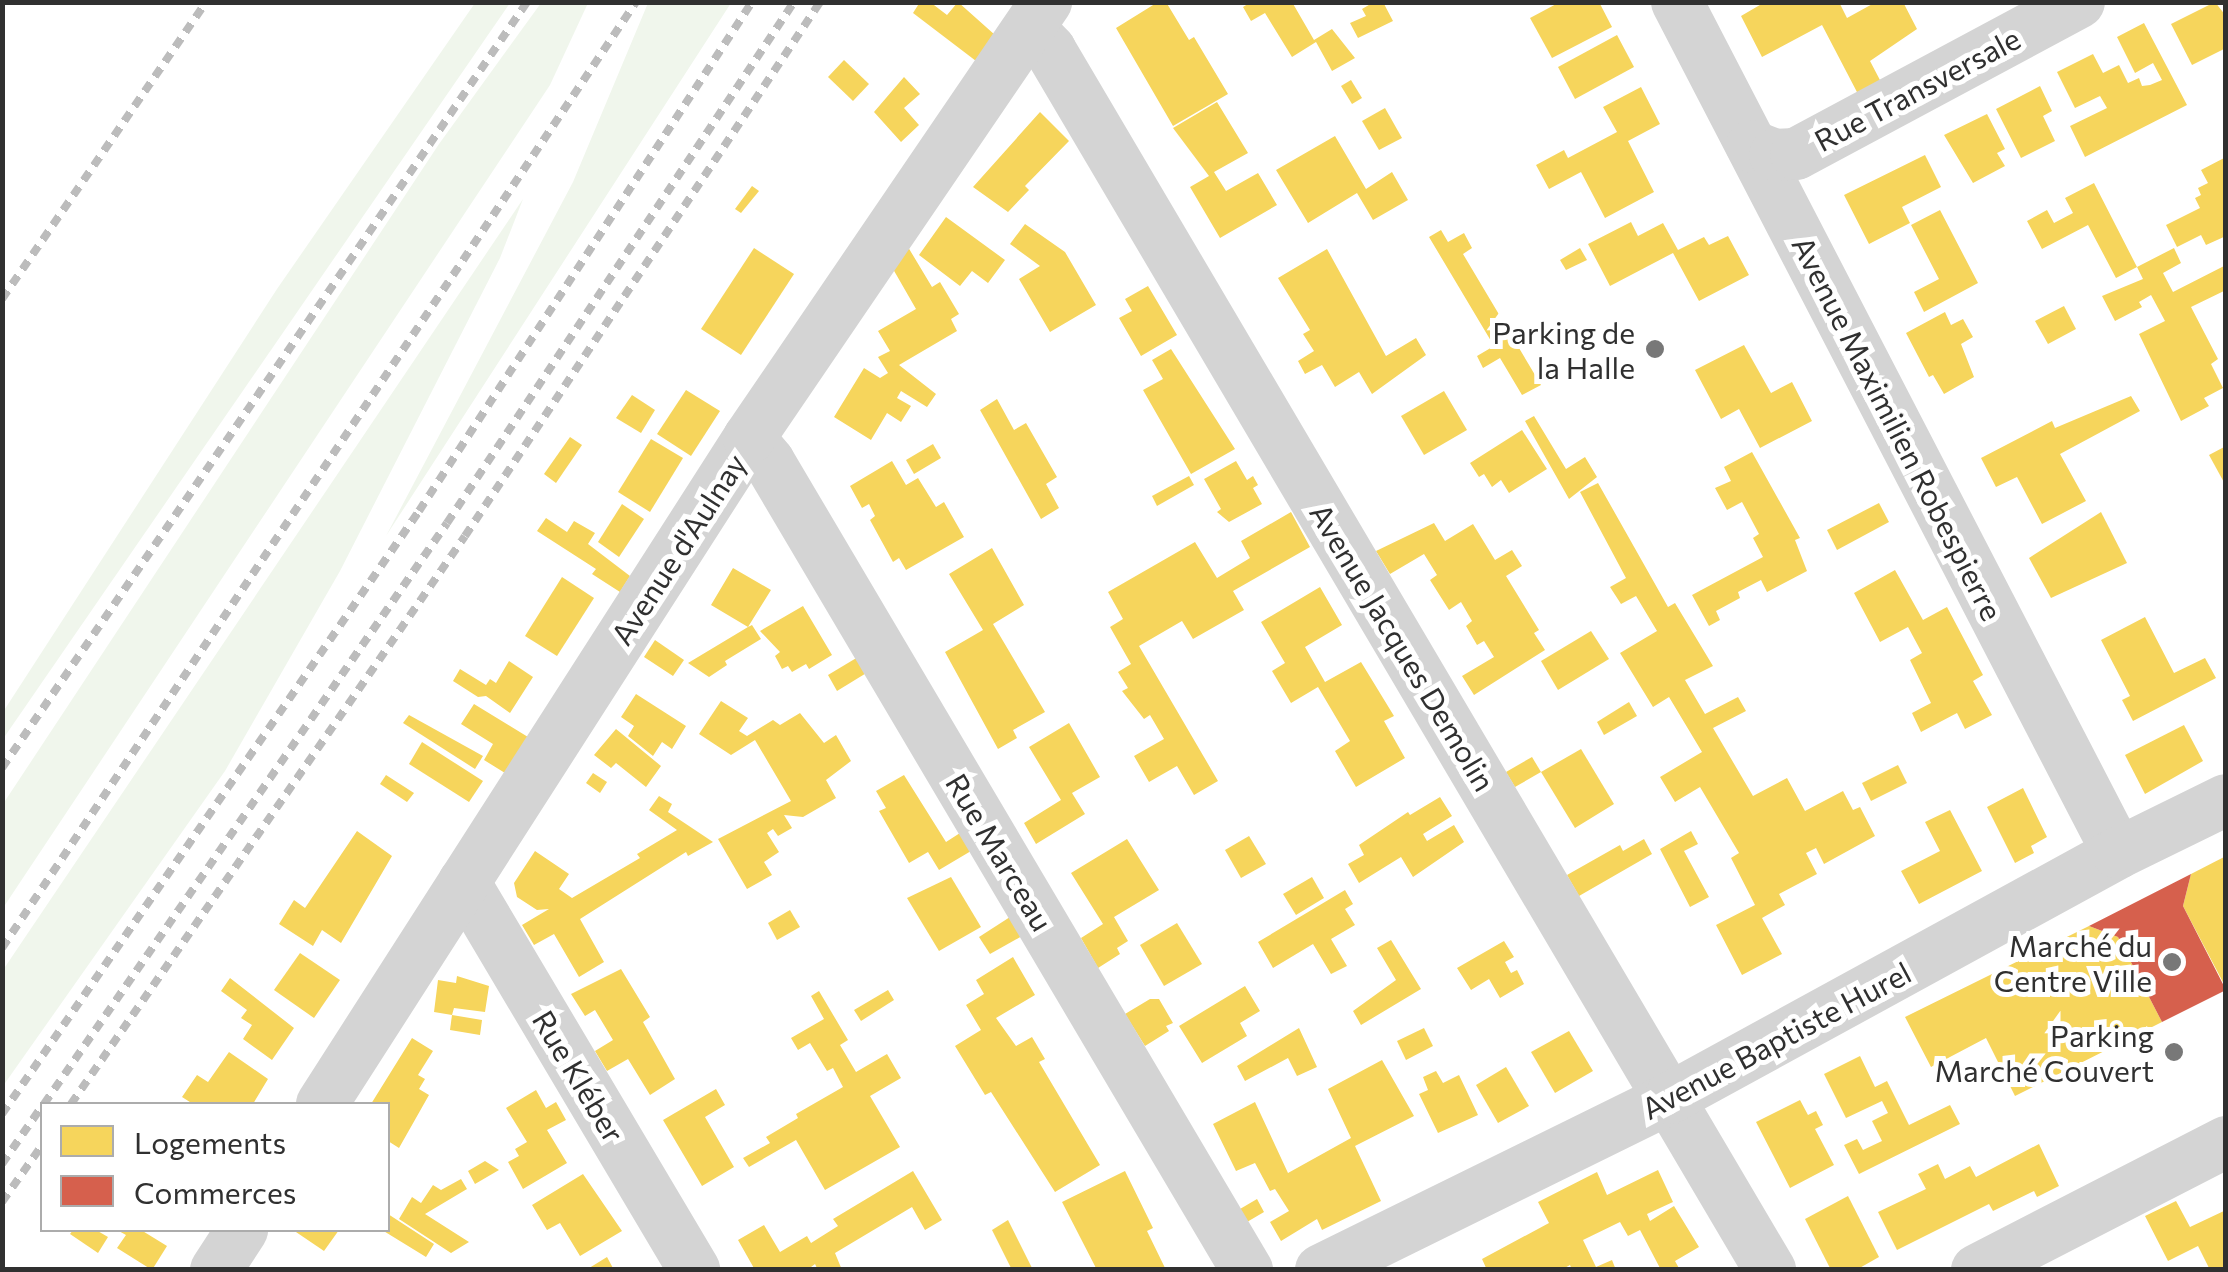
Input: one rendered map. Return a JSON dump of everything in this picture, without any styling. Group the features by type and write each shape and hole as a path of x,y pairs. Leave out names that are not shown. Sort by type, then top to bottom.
{"street":[{"name":"Avenue Maximilien Robespierre","path":"1677,2 2118,853"},
{"name":"Rue Transversale","path":"1752,146 1774,155 1796,154 2080,2"},
{"name":"Avenue d'Aulnay","path":"323,1102 749,438 1038,16"},
{"name":"Avenue Jacques Demolin","path":"1038,16 1050,50 1770,1270"},
{"name":"Rue Marceau","path":"749,438 768,462 1247,1270"},
{"name":"Avenue Baptiste Hurel","path":"1320,1270 1670,1098 2118,853 2226,800"},
{"name":"Rue Kléber","path":"464,882 694,1270"},
{"path":"1977,1270 2226,1142"},
{"path":"216,1270 241,1232"}],"shaded area":[{"path":"475,3 510,3 3,739 3,712 277,289"},
{"path":"541,3 588,3 550,85 3,908 3,804 439,144"},
{"path":"648,3 731,3 386,536 573,182"},
{"path":"523,199 500,258 340,571 225,771 3,1086 3,970"}],"building: Logements":[{"path":"920,2 930,2 947,15 958,2 995,35 976,61 913,13"},
{"path":"1158,2 1166,2 1189,40 1194,37 1228,94 1173,126 1116,28"},
{"path":"1251,2 1292,2 1314,40 1332,29 1355,58 1332,71 1316,42 1292,57 1265,13 1251,21 1243,7"},
{"path":"1383,2 1393,21 1358,38 1350,23 1366,16 1362,9"},
{"path":"1560,2 1599,2 1612,27 1552,58 1530,18"},
{"path":"1765,2 1839,2 1847,18 1876,2 1903,2 1917,29 1870,61 1881,82 1858,94 1822,25 1762,57 1741,16"},
{"path":"2215,2 2226,16 2226,48 2192,65 2171,24"},
{"path":"2144,23 2187,105 2085,157 2070,126 2107,108 2100,96 2075,108 2057,72 2093,54 2103,73 2119,65 2128,83 2139,78 2142,86 2162,80 2153,63 2135,73 2117,37"},
{"path":"1617,35 1634,67 1575,99 1558,67"},
{"path":"844,60 869,84 853,101 828,77"},
{"path":"904,77 920,94 904,108 919,125 901,142 874,112"},
{"path":"1351,80 1362,98 1352,104 1341,86"},
{"path":"2040,86 2052,111 2043,116 2055,141 2021,158 1996,109"},
{"path":"1641,87 1660,124 1628,141 1654,192 1605,218 1581,172 1549,189 1536,165 1564,150 1568,158 1617,132 1603,107"},
{"path":"1217,102 1248,153 1214,172 1226,191 1258,173 1277,205 1220,238 1190,187 1209,176 1173,128"},
{"path":"1385,108 1402,138 1379,150 1362,121"},
{"path":"1040,112 1069,141 1025,186 1029,190 1008,212 973,187"},
{"path":"1987,114 2005,149 1997,153 2005,166 1973,183 1944,135"},
{"path":"1335,136 1366,189 1392,172 1408,200 1373,220 1357,193 1308,223 1276,170"},
{"path":"1925,155 1941,187 1902,207 1910,223 1869,244 1844,195"},
{"path":"2226,157 2226,236 2206,245 2201,235 2177,247 2166,225 2200,208 2195,198 2201,195 2198,188 2208,183 2201,170"},
{"path":"2094,183 2137,267 2116,278 2088,225 2042,249 2027,221 2047,210 2054,223 2073,213 2065,198"},
{"path":"752,186 759,191 741,213 735,209"},
{"path":"1940,210 1978,283 1924,312 1914,292 1939,279 1911,225"},
{"path":"946,217 1005,260 988,283 972,271 960,286 919,255"},
{"path":"1631,222 1638,236 1663,223 1678,250 1704,237 1709,245 1728,236 1749,275 1699,301 1673,253 1610,286 1588,244"},
{"path":"1025,224 1065,252 1096,305 1050,332 1019,279 1040,266 1010,244"},
{"path":"1441,230 1448,242 1464,233 1472,248 1463,254 1541,385 1522,395 1500,358 1483,368 1477,356 1494,346 1429,237"},
{"path":"908,247 932,287 940,282 959,314 951,319 957,331 899,365 936,394 927,407 901,391 897,398 911,406 901,422 887,413 871,440 834,417 864,368 880,378 888,373 878,357 890,351 878,331 916,309 893,269"},
{"path":"754,248 794,274 741,355 701,329"},
{"path":"1580,248 1587,260 1566,270 1560,260"},
{"path":"2174,248 2181,263 2163,273 2173,292 2226,265 2226,290 2191,307 2218,359 2211,364 2223,388 2204,398 2209,406 2181,421 2139,334 2165,321 2151,295 2139,302 2142,307 2115,321 2102,296 2143,279 2137,267"},
{"path":"1327,249 1386,356 1416,338 1426,355 1372,394 1359,372 1335,387 1322,365 1305,374 1298,361 1314,351 1303,334 1310,330 1278,278"},
{"path":"1148,286 1177,335 1141,356 1119,318 1132,311 1125,299"},
{"path":"2064,306 2076,329 2048,344 2035,321"},
{"path":"1945,312 1951,325 1963,319 1973,337 1961,344 1974,377 1944,394 1933,375 1929,377 1906,333"},
{"path":"1744,345 1771,393 1792,382 1812,421 1760,448 1739,409 1721,419 1695,370"},
{"path":"1171,349 1235,449 1191,474 1143,390 1163,379 1152,360"},
{"path":"686,390 720,411 691,456 657,434"},
{"path":"1444,391 1467,430 1424,455 1401,416"},
{"path":"632,395 655,410 641,433 616,418"},
{"path":"2131,396 2140,411 2060,454 2086,501 2042,524 2017,477 1996,487 1981,458 2052,421 2055,428"},
{"path":"997,399 1014,430 1026,423 1057,477 1046,484 1059,508 1041,519 980,410"},
{"path":"1534,416 1566,469 1585,457 1597,477 1569,499 1525,421"},
{"path":"1522,430 1547,469 1509,493 1501,480 1492,487 1470,463"},
{"path":"570,437 582,445 556,483 544,474"},
{"path":"651,439 683,458 650,512 618,492"},
{"path":"933,444 941,458 914,474 906,460"},
{"path":"2226,446 2226,486 2209,455"},
{"path":"1752,452 1800,538 1795,540 1807,571 1767,592 1761,580 1738,592 1740,598 1716,611 1720,620 1709,626 1692,595 1763,557 1753,538 1759,534 1742,502 1727,510 1715,488 1731,481 1724,467"},
{"path":"892,461 906,485 918,478 936,507 944,502 964,537 906,570 899,558 893,562 870,520 875,516 869,504 862,508 850,486"},
{"path":"1236,461 1247,480 1253,476 1258,485 1253,488 1262,504 1229,522 1217,512 1221,509 1204,479"},
{"path":"1189,476 1194,485 1157,506 1152,496"},
{"path":"1598,483 1668,607 1675,603 1713,666 1685,680 1705,714 1738,697 1746,711 1713,728 1753,796 1787,778 1805,811 1843,791 1853,810 1860,807 1875,836 1824,864 1816,848 1806,853 1817,874 1779,894 1785,905 1762,918 1782,954 1742,975 1716,925 1755,905 1731,858 1739,853 1700,787 1675,802 1660,777 1702,752 1669,697 1653,707 1620,653 1657,631 1636,596 1621,604 1610,587 1626,578 1580,492"},
{"path":"1879,503 1889,522 1837,550 1827,530"},
{"path":"622,504 644,519 619,557 598,542"},
{"path":"1291,512 1310,547 1233,591 1244,610 1193,639 1182,621 1139,646 1218,781 1194,795 1177,766 1149,782 1134,756 1164,739 1150,715 1144,719 1122,691 1128,688 1118,672 1131,664 1110,627 1123,619 1108,592 1195,542 1217,578 1250,558 1241,541"},
{"path":"2101,512 2127,563 2051,598 2029,558"},
{"path":"546,518 567,532 574,521 595,533 588,544 630,576 620,592 592,574 596,569 537,531"},
{"path":"1434,523 1445,541 1473,524 1495,560 1512,550 1522,566 1506,576 1539,630 1534,633 1545,650 1474,695 1462,676 1494,657 1484,641 1477,645 1466,626 1472,621 1461,602 1449,610 1430,580 1437,575 1424,554 1390,574 1376,551"},
{"path":"992,548 1024,605 993,624 1045,712 1013,730 1017,738 998,749 945,652 983,630 949,574"},
{"path":"733,568 771,590 748,627 711,605"},
{"path":"1895,570 1923,620 1947,607 1983,675 1973,681 1992,715 1965,729 1957,713 1921,732 1912,713 1931,703 1910,660 1922,653 1908,627 1880,642 1854,593"},
{"path":"562,577 594,598 557,656 525,636"},
{"path":"1320,587 1342,625 1305,647 1325,682 1361,662 1394,716 1384,721 1405,758 1356,787 1335,751 1350,741 1318,687 1291,703 1272,671 1285,663 1261,622"},
{"path":"803,606 832,655 809,669 806,664 792,672 788,666 782,669 775,656 780,652 760,631"},
{"path":"2145,617 2174,673 2205,658 2216,678 2133,721 2122,700 2130,696 2101,640"},
{"path":"752,625 761,639 725,661 727,665 709,677 688,663"},
{"path":"1591,631 1609,659 1558,690 1541,661"},
{"path":"655,640 684,660 673,676 644,657"},
{"path":"858,657 868,672 837,691 828,675"},
{"path":"509,661 533,677 510,713 486,696 478,697 453,681 460,669 486,685 490,679 496,683"},
{"path":"636,694 686,726 672,749 662,742 653,756 628,736 634,726 621,717"},
{"path":"721,701 748,718 739,731 747,736 773,720 780,725 800,713 824,743 836,735 851,761 826,780 836,798 803,817 784,815 792,828 778,836 773,829 767,833 779,852 764,862 772,875 747,889 718,839 791,801 755,740 731,755 699,734"},
{"path":"1629,702 1637,716 1604,735 1597,722"},
{"path":"474,704 528,737 505,773 484,760 493,744 461,724"},
{"path":"409,715 483,756 475,769 403,723"},
{"path":"1069,723 1100,777 1072,793 1085,814 1036,844 1024,823 1061,800 1029,747"},
{"path":"2184,725 2203,761 2145,794 2125,755"},
{"path":"616,729 661,766 646,787 616,763 611,768 594,755"},
{"path":"422,742 483,781 469,802 409,764"},
{"path":"1581,749 1614,804 1575,828 1541,772"},
{"path":"1532,757 1541,772 1515,787 1506,772"},
{"path":"1898,765 1907,783 1871,801 1862,783"},
{"path":"593,773 607,782 600,793 586,783"},
{"path":"386,775 414,793 407,802 380,784"},
{"path":"904,775 946,842 960,833 971,851 939,870 928,852 909,863 879,811 886,808 876,791"},
{"path":"2023,788 2047,837 2031,846 2034,853 2015,863 1987,807"},
{"path":"659,796 672,804 668,812 713,842 688,856 686,852 580,919 604,962 579,977 554,934 534,945 522,925 549,909 537,910 517,897 514,883 535,851 569,874 559,889 572,898 640,858 637,854 677,830 649,810"},
{"path":"1440,797 1452,816 1423,834 1427,841 1454,825 1464,842 1413,877 1401,857 1359,883 1348,864 1364,855 1359,845 1408,812 1410,815"},
{"path":"1950,810 1982,871 1919,904 1901,871 1940,851 1925,822"},
{"path":"357,831 392,856 341,943 322,930 313,946 279,924 294,900 305,908"},
{"path":"1691,831 1698,844 1684,851 1709,897 1690,907 1660,849"},
{"path":"1249,836 1266,864 1241,878 1225,850"},
{"path":"1127,839 1159,890 1114,917 1128,941 1117,948 1120,954 1098,968 1081,938 1103,924 1071,873"},
{"path":"1644,839 1652,854 1579,896 1567,875 1620,845 1623,851"},
{"path":"2226,856 2226,988 2183,906 2191,874"},
{"path":"951,877 981,927 939,951 907,898"},
{"path":"1312,877 1324,898 1296,915 1283,894"},
{"path":"1345,890 1353,904 1345,909 1355,925 1331,939 1347,966 1331,974 1313,944 1273,968 1258,942"},
{"path":"790,910 800,927 777,940 768,923"},
{"path":"1010,917 1022,936 990,954 979,937"},
{"path":"1177,923 1202,964 1164,986 1140,945"},
{"path":"2089,926 2118,937 2162,1022 2015,1096 1986,1038 1931,1067 1905,1017"},
{"path":"1391,940 1421,989 1361,1025 1353,1011 1396,980 1377,948"},
{"path":"1504,941 1514,957 1505,962 1511,973 1517,970 1524,984 1500,998 1489,979 1471,990 1457,968"},
{"path":"300,953 340,980 314,1018 274,990"},
{"path":"1013,957 1035,995 996,1018 1016,1046 1032,1037 1045,1059 1039,1062 1100,1165 1055,1192 991,1092 985,1095 955,1046 981,1030 966,1005 984,994 976,980"},
{"path":"621,969 650,1017 643,1022 675,1079 650,1095 628,1059 607,1071 595,1051 613,1040 595,1010 585,1016 571,994"},
{"path":"457,976 489,986 485,1012 454,1008 452,1015 434,1012 438,980 456,983"},
{"path":"230,978 294,1028 272,1060 243,1039 252,1025 241,1018 247,1010 221,991"},
{"path":"1245,986 1260,1011 1240,1023 1247,1036 1202,1063 1179,1026"},
{"path":"888,990 894,1000 861,1021 854,1010"},
{"path":"819,991 848,1040 840,1045 856,1072 887,1054 901,1078 870,1096 900,1147 825,1190 796,1140 749,1167 743,1158 770,1143 766,1137 798,1118 796,1114 843,1087 833,1068 827,1071 810,1043 798,1050 791,1038 824,1019 811,996"},
{"path":"1150,999 1159,999 1173,1023 1166,1026 1169,1031 1145,1046 1125,1014"},
{"path":"452,1015 482,1020 480,1035 450,1030"},
{"path":"1299,1028 1317,1067 1297,1076 1288,1058 1245,1081 1237,1066"},
{"path":"1424,1028 1433,1046 1406,1060 1397,1041"},
{"path":"1569,1031 1593,1071 1555,1093 1531,1052"},
{"path":"412,1038 433,1051 418,1075 425,1079 419,1089 429,1095 399,1148 390,1142 390,1102 372,1102"},
{"path":"229,1052 268,1079 254,1102 190,1102 182,1097 197,1075 208,1082"},
{"path":"1860,1056 1875,1087 1887,1081 1909,1125 1950,1105 1960,1124 1859,1174 1844,1145 1857,1139 1863,1150 1882,1141 1872,1121 1888,1113 1882,1101 1846,1118 1824,1074"},
{"path":"1382,1060 1414,1116 1355,1146 1381,1201 1322,1230 1317,1219 1281,1241 1270,1222 1289,1211 1275,1189 1270,1191 1255,1163 1236,1171 1213,1124 1255,1102 1288,1173 1351,1138 1328,1089"},
{"path":"1506,1067 1529,1106 1498,1123 1476,1085"},
{"path":"1436,1071 1443,1083 1459,1075 1478,1115 1438,1133 1419,1094 1428,1090 1423,1077"},
{"path":"716,1089 725,1105 705,1117 734,1167 702,1186 663,1120"},
{"path":"536,1090 546,1108 556,1102 566,1120 547,1130 567,1163 523,1189 508,1162 519,1156 515,1149 527,1142 506,1108"},
{"path":"1800,1100 1808,1115 1816,1111 1823,1125 1815,1129 1834,1165 1790,1188 1756,1122"},
{"path":"2039,1144 2059,1186 2037,1197 2034,1191 1993,1211 1989,1204 1897,1250 1878,1212 1926,1189 1918,1174 1938,1164 1945,1179 1970,1166 1976,1177"},
{"path":"485,1161 499,1170 475,1184 468,1171"},
{"path":"1658,1170 1673,1202 1647,1214 1650,1221 1674,1206 1699,1247 1675,1261 1680,1270 1661,1270 1640,1230 1628,1236 1620,1222 1583,1240 1596,1267 1612,1260 1616,1270 1572,1270 1570,1265 1561,1270 1487,1270 1482,1259 1549,1223 1538,1202 1597,1172 1607,1195"},
{"path":"913,1171 942,1220 925,1230 912,1207 835,1253 842,1270 818,1270 815,1264 807,1270 755,1270 738,1240 764,1225 780,1252 807,1236 811,1243 838,1226 833,1219"},
{"path":"1125,1171 1153,1228 1147,1231 1166,1270 1097,1270 1062,1202"},
{"path":"583,1174 622,1231 580,1256 560,1223 547,1230 532,1205"},
{"path":"461,1179 467,1189 425,1214 469,1242 451,1253 399,1219 412,1197 421,1203 433,1185 441,1190"},
{"path":"1848,1196 1879,1257 1856,1270 1831,1270 1805,1219"},
{"path":"1257,1199 1264,1212 1247,1222 1240,1209"},
{"path":"2176,1201 2190,1227 2226,1210 2226,1267 2210,1270 2198,1246 2168,1261 2145,1216"},
{"path":"390,1215 434,1244 426,1257 385,1232 390,1232"},
{"path":"1008,1220 1033,1270 1012,1270 992,1230"},
{"path":"99,1232 108,1237 98,1253 70,1234"},
{"path":"121,1232 144,1232 167,1246 152,1270 117,1248 126,1235"},
{"path":"296,1232 338,1232 324,1251"},
{"path":"607,1257 614,1270 586,1270"}],"building: Commerces":[{"name":"Marché du Centre Ville","path":"2191,874 2183,906 2226,990 2162,1022 2118,937 2089,926"}],"railway":[{"path":"2,299 206,2"},
{"path":"2,768 527,2"},
{"path":"2,948 636,2"},
{"path":"2,1114 419,511 752,2"},
{"path":"45,1102 447,523 794,2"},
{"path":"72,1102 465,536 820,2"},
{"path":"2,1164 40,1109"},
{"path":"2,1202 40,1148"}],"place":[{"name":"Parking de la Halle","path":"1655,349"},
{"name":"Marché du Centre Ville","path":"2172,962"},
{"name":"Parking Marché Couvert","path":"2174,1052"}]}
